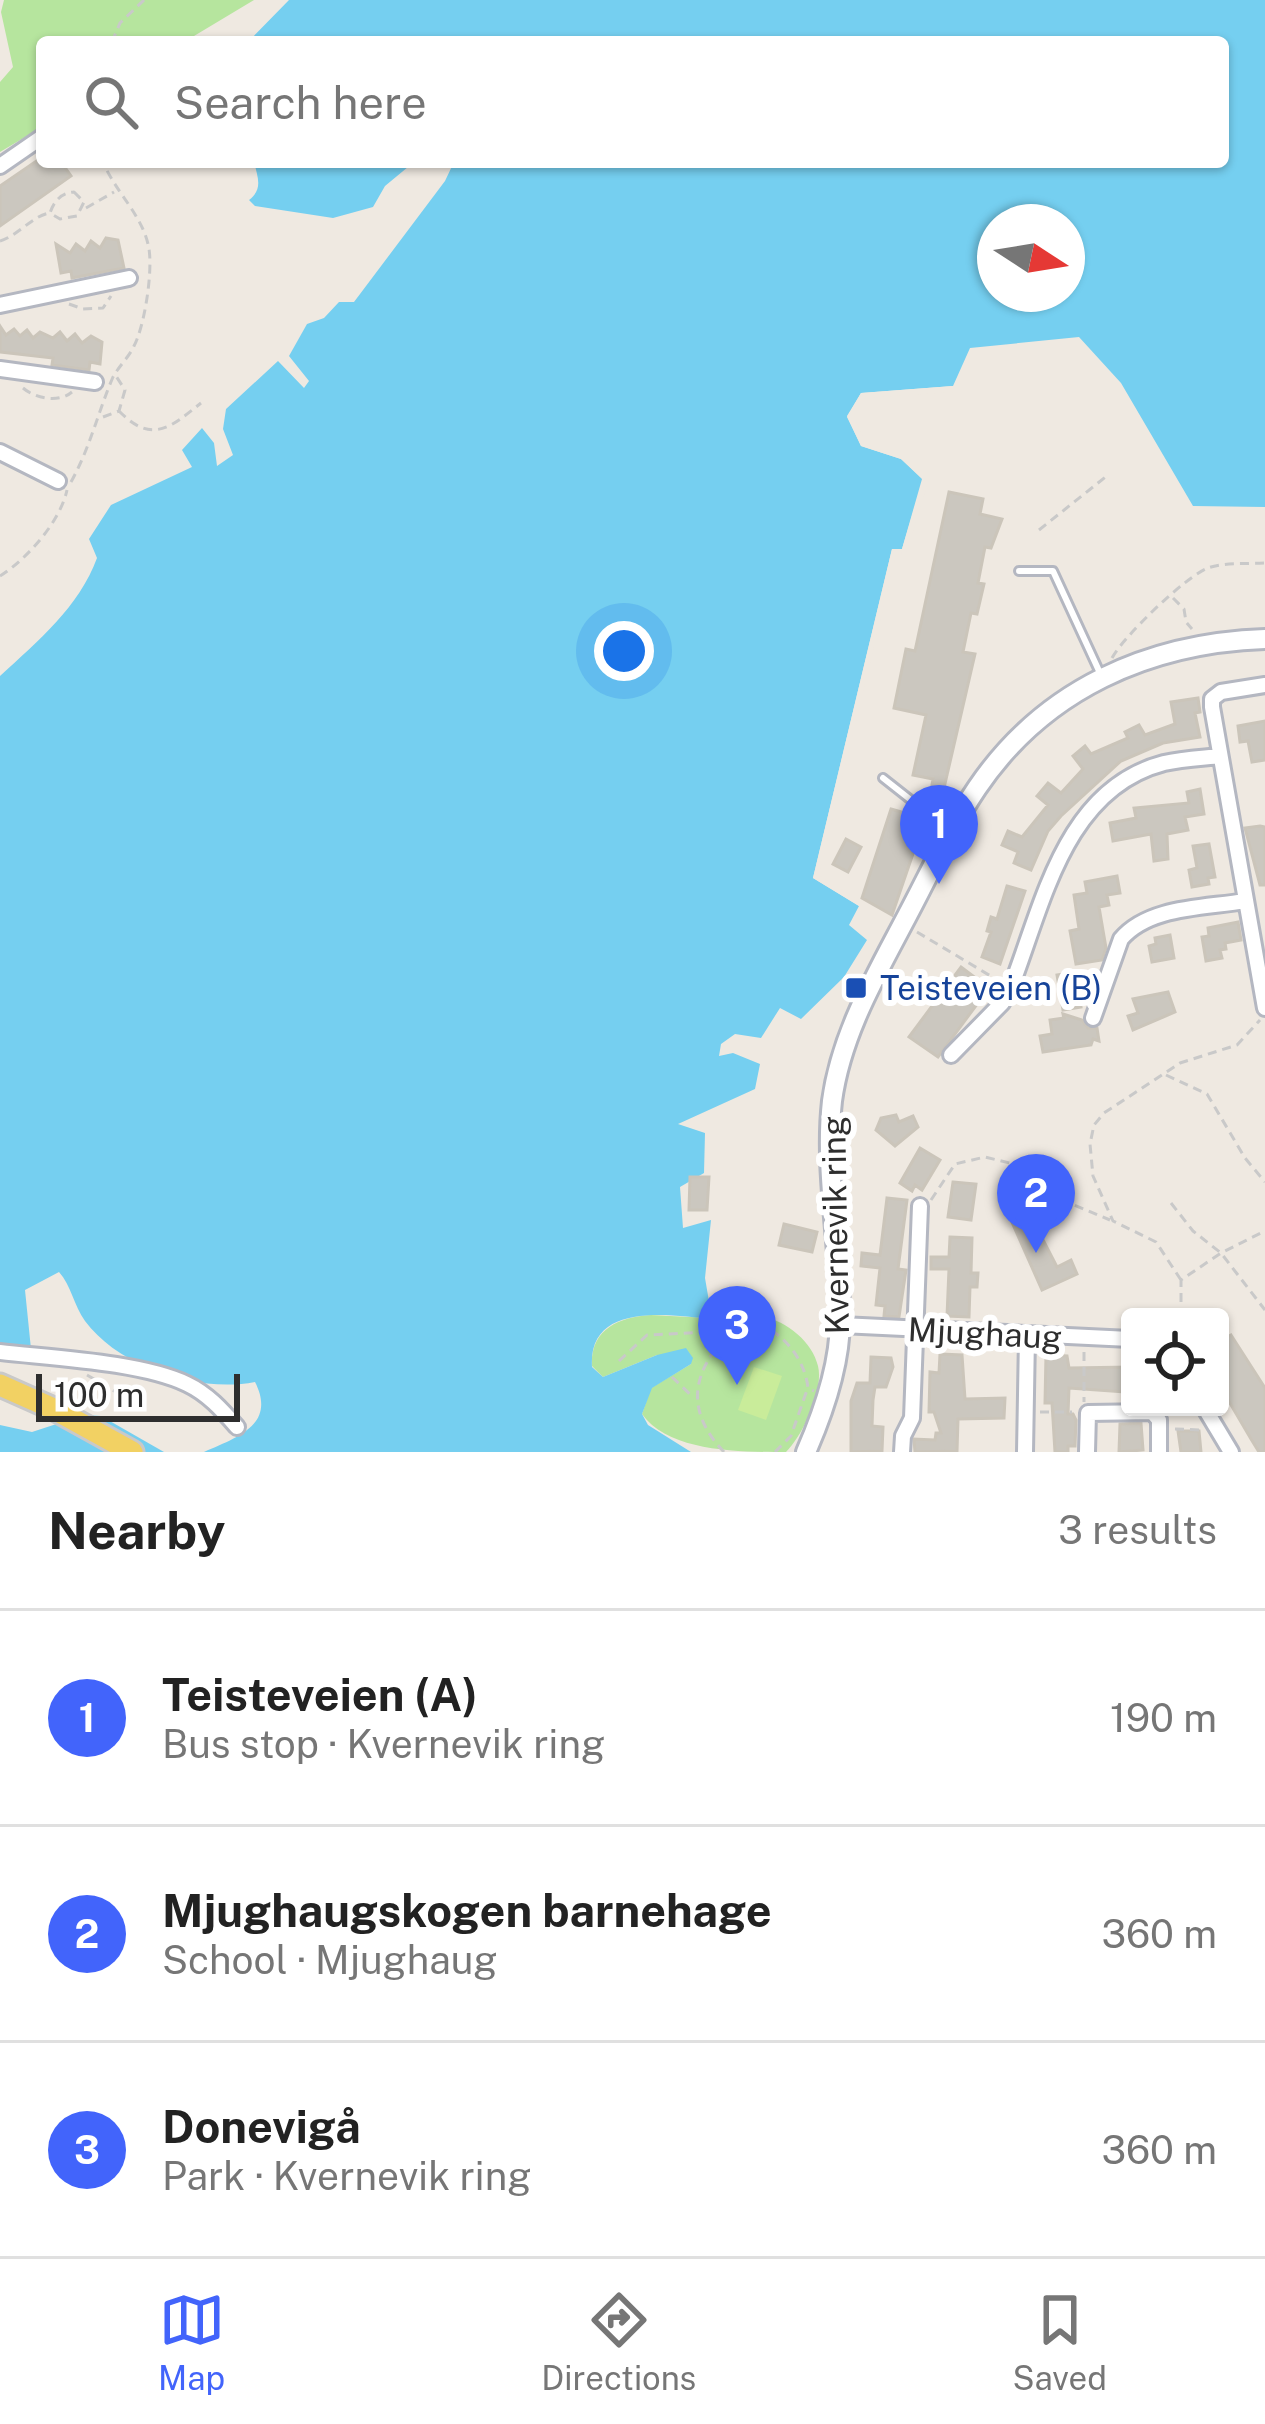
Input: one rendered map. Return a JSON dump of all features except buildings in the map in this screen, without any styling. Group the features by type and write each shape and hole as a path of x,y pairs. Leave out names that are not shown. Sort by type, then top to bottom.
{"main road":[{"name":"Kvernevik ring","path":"806,1452 827,1396 841,1325 830,1144 836,1079 862,1004 976,789 1016,740 1106,669 1175,649 1265,639"},
{"path":"0,1385 132,1452"}],"street":[{"path":"0,166 36,141"},
{"path":"0,304 129,278"},
{"path":"7,370 95,382"},
{"path":"0,452 58,481"},
{"path":"1265,685 1214,695 1212,707 1265,1011"},
{"path":"951,1055 1002,1003 1062,850 1091,808 1142,772 1220,756"},
{"path":"1093,1018 1128,930 1156,916 1245,901"},
{"path":"902,1452 912,1418 920,1211"},
{"name":"Mjughaug","path":"841,1325 1121,1339"},
{"path":"1025,1452 1027,1336"},
{"path":"0,1352 183,1382 219,1406 237,1427"},
{"path":"1087,1452 1088,1413 1152,1412 1160,1428 1160,1452"},
{"path":"1211,1416 1231,1452"}],"lane":[{"path":"1019,572 1053,571 1106,669"},
{"path":"883,778 921,808 932,851 939,856"}],"path":[{"path":"115,36 120,23 144,0"},
{"path":"0,241 26,229 38,215 50,213 67,219 116,191"},
{"path":"50,213 65,193 81,196 83,209"},
{"path":"62,292 73,307 92,310 110,302 108,282"},
{"path":"7,370 39,399 63,399 71,394 75,379"},
{"path":"115,374 125,389 119,411"},
{"path":"119,411 135,427 152,430 170,428 201,403"},
{"path":"101,418 119,411"},
{"path":"1039,530 1108,476"},
{"path":"1106,669 1127,635 1209,568 1265,563"},
{"path":"1172,597 1184,609 1193,636"},
{"path":"923,922 917,932 1011,987"},
{"path":"1113,1222 1093,1176 1090,1144 1094,1125 1104,1113 1180,1064 1237,1045 1265,1011"},
{"path":"1165,1074 1207,1094 1265,1182"},
{"path":"920,1211 955,1164 985,1157 1026,1167 1052,1196 1156,1242 1180,1280 1181,1308"},
{"path":"1171,1203 1193,1231 1221,1253 1265,1310"},
{"path":"1180,1280 1265,1231"},
{"path":"619,1361 646,1335 732,1331 754,1324 775,1331 800,1361 808,1388 790,1436 776,1452"},
{"path":"724,1452 699,1419 695,1399 707,1364 732,1331"},
{"path":"1026,1411 1088,1413 1082,1397 1084,1338"},
{"path":"59,1359 138,1405"},
{"path":"672,1377 695,1399"},
{"path":"808,1388 817,1393"},
{"path":"1160,1428 1222,1431"}],"green space":[{"path":"4,0 254,0 194,36 36,36 36,131 0,152 0,82 13,67 1,12"},
{"path":"651,1315 728,1319 754,1315 782,1323 805,1342 818,1366 818,1387 805,1424 786,1452 706,1447 654,1427 642,1414 651,1388 691,1364 657,1355 603,1377 592,1366 596,1343 608,1328"},
{"path":"754,1367 782,1376 766,1420 738,1410"}],"water":[{"path":"289,0 1265,0 1265,507 1193,506 1121,383 1079,337 970,348 953,386 861,393 847,416 861,446 901,459 923,479 902,549 892,549 813,878 859,906 849,925 867,940 844,977 801,1019 780,1008 761,1038 735,1034 721,1044 719,1056 733,1053 760,1064 755,1089 678,1124 705,1133 704,1173 680,1187 683,1228 711,1220 705,1278 712,1319 635,1317 603,1331 594,1346 592,1367 603,1377 686,1348 693,1358 691,1364 652,1388 642,1414 648,1425 691,1452 204,1452 240,1435 257,1419 261,1409 255,1382 210,1384 139,1364 100,1338 85,1321 59,1272 25,1290 31,1349 0,1344 0,676 80,592 97,558 89,539 111,505 192,467 182,450 202,428 214,443 217,466 233,455 223,429 226,409 278,361 304,388 309,381 289,356 307,324 324,318 339,302 354,302 451,168 1229,168 1229,36 254,36"},
{"path":"256,168 407,168 385,186 373,207 333,218 255,206 249,200 258,178"},
{"path":"84,1415 101,1416 164,1452 0,1452 0,1425 32,1432"}],"pier":[{"path":"953,386 953,392 865,398 854,417 865,441 904,454 929,479 907,551 896,555 819,875 861,901 859,906 813,878 892,549 902,549 922,479 901,459 861,446 847,417 861,393"}],"place":[{"name":"Teisteveien (A)","path":"939,884"},
{"name":"Teisteveien (B)","path":"856,988"},
{"name":"Mjughaugskogen barnehage","path":"1036,1253"},
{"name":"Donevigå","path":"737,1385"}]}
